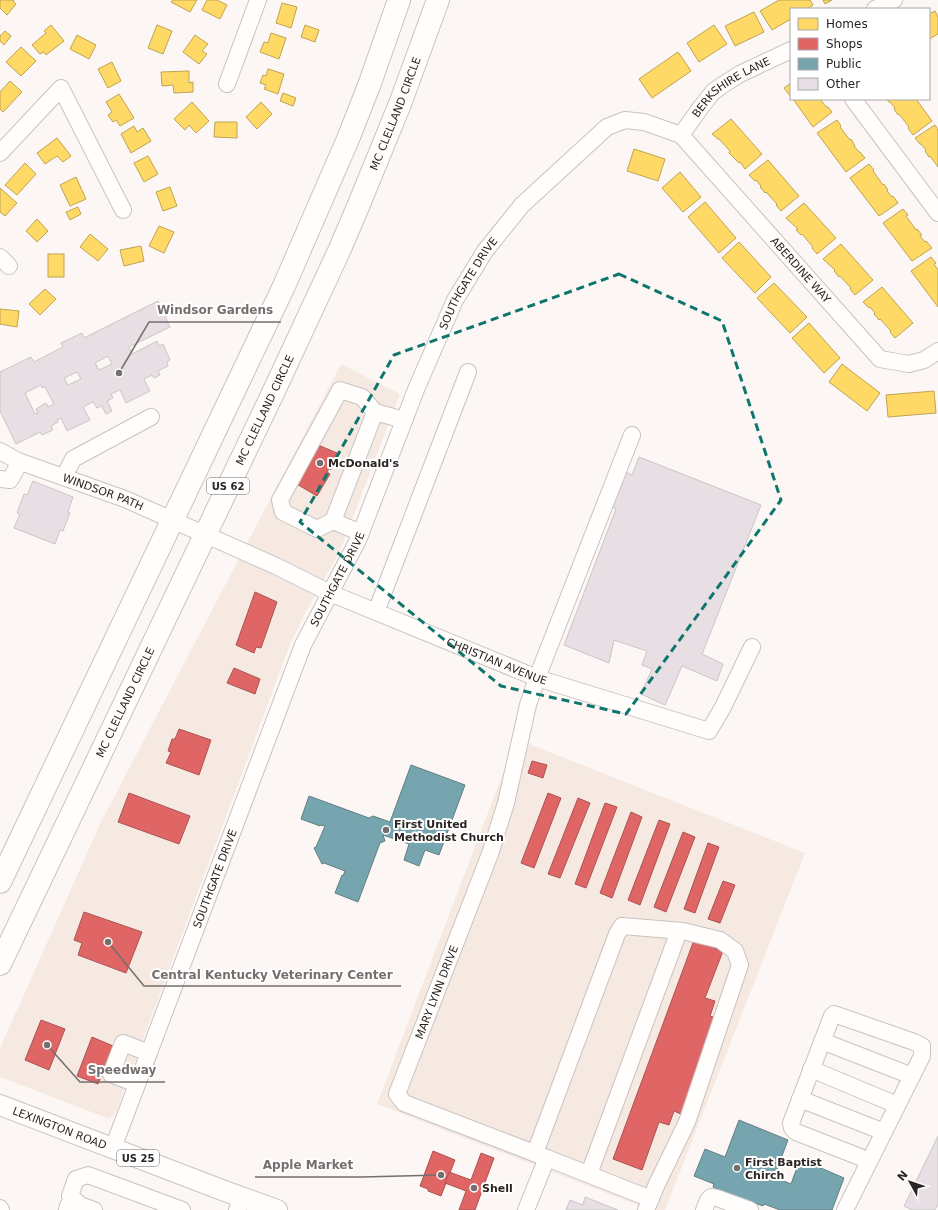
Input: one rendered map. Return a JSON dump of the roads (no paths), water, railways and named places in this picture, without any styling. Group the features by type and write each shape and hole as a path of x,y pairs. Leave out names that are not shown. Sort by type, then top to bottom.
{"highway":[{"name":"US 62","path":"0,882 271,314 351,132 399,0"},
{"name":"MC CLELLAND CIRCLE","path":"0,964 289,360 357,209 400,104 438,0"}],"main road":[{"name":"LEXINGTON ROAD","path":"0,1105 113,1148 240,1204 277,1210"}],"street":[{"path":"227,84 258,0"},
{"path":"877,8 894,0"},
{"name":"BERKSHIRE LANE","path":"680,135 712,92 740,74 790,50"},
{"path":"0,153 61,88 123,210"},
{"path":"854,100 938,213"},
{"name":"SOUTHGATE DRIVE","path":"113,1148 303,645 358,540 417,387 455,300 485,251 522,205 607,127 625,120 644,122 680,135"},
{"name":"ABERDINE WAY","path":"680,135 880,359 909,364 924,360 938,351"},
{"path":"376,612 468,372"},
{"path":"375,412 333,521 317,530 283,512 280,500 340,390 362,397 375,412 404,420"},
{"path":"64,477 73,459 151,417"},
{"path":"537,678 632,435"},
{"name":"WINDSOR PATH","path":"0,451 20,462 125,499 205,535"},
{"path":"0,479 10,480 20,462"},
{"path":"333,521 361,533"},
{"name":"CHRISTIAN AVENUE","path":"205,535 276,566 330,593 537,678 709,731 723,707 752,646"},
{"name":"MARY LYNN DRIVE","path":"537,678 528,705 506,803 490,854 397,1094 404,1103 541,1156"},
{"path":"526,1210 541,1156 617,934 622,926 678,931 720,940 735,950 740,965 687,1122 648,1204 589,1174 541,1156"},
{"path":"589,1174 678,931"},
{"path":"845,1210 922,1056 922,1046 834,1014 822,1041 791,1123 792,1128 796,1132 860,1157 868,1162"},
{"path":"822,1041 912,1076"},
{"path":"137,1084 112,1074 123,1043 149,1053"},
{"path":"812,1069 897,1105"},
{"path":"800,1099 884,1132"},
{"path":"80,1208 70,1196 76,1179 88,1175 182,1210"},
{"path":"704,1210 708,1200 711,1198 717,1198 750,1210"}],"place":[{"name":"Windsor Gardens","path":"119,373"},
{"name":"McDonald's","path":"320,463"},
{"name":"First United Methodist Church","path":"386,830"},
{"name":"Central Kentucky Veterinary Center","path":"108,942"},
{"name":"Speedway","path":"47,1045"},
{"name":"First Baptist Chirch","path":"737,1168"},
{"name":"Apple Market","path":"441,1175"},
{"name":"Shell","path":"474,1188"}]}
